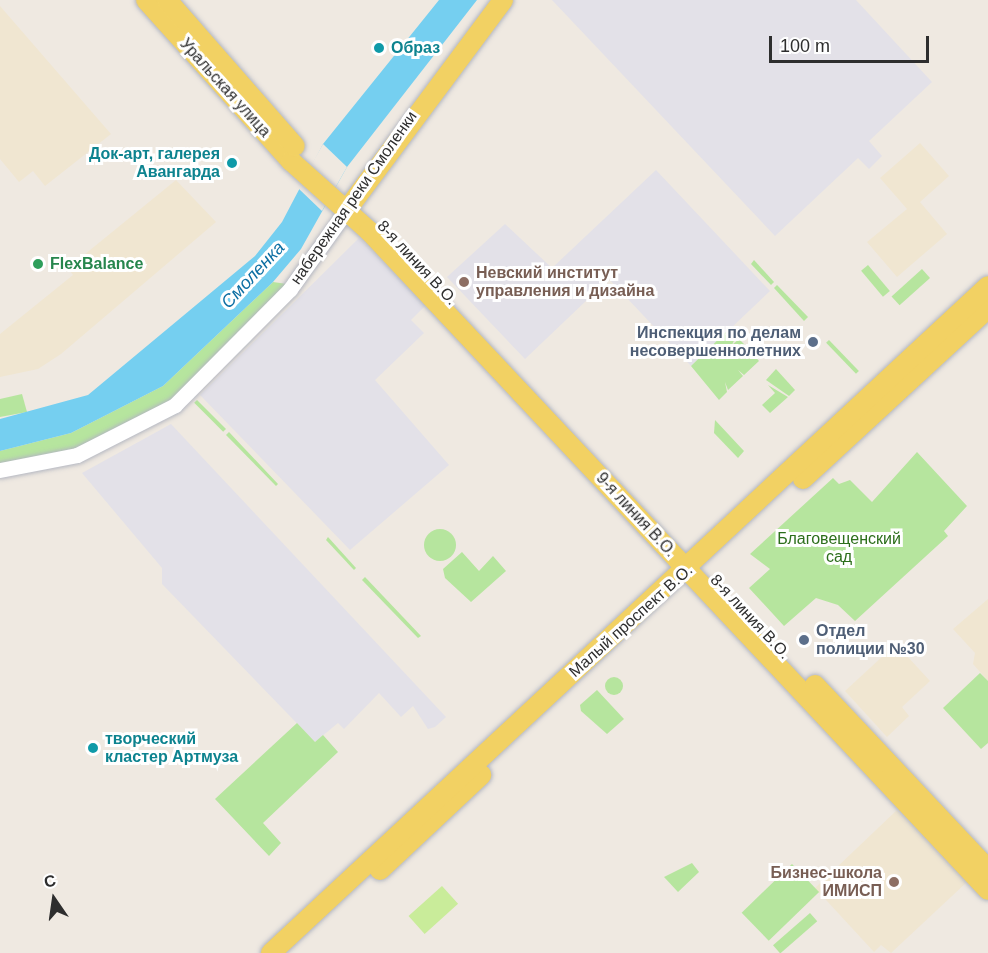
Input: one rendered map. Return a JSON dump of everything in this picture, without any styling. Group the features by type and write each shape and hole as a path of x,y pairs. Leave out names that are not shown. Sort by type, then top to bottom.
{"main road":[{"name":"Уральская улица","path":"146,0 310,169"},
{"name":"Уральская улица","path":"167,0 310,169"},
{"name":"набережная реки Смоленки","path":"350,205 503,0"},
{"name":"8-я линия В.О.","path":"310,169 350,205 697,570 988,869"},
{"name":"Малый проспект В.О.","path":"289,953 697,570 988,286"},
{"name":"Малый проспект В.О.","path":"271,953 988,308"},
{"path":"697,570 988,890"}],"street":[{"name":"набережная реки Смоленки","path":"0,470 86,452 175,405 290,289 350,205"}],"shaded area":[{"path":"552,0 856,0 932,82 869,141 882,156 869,169 858,158 775,236"},
{"path":"0,6 111,134 45,186 33,171 19,182 0,159"},
{"path":"920,143 949,176 920,202 947,234 897,277 867,242 907,209 880,178"},
{"path":"656,170 770,291 691,366 609,279 525,359 447,277 505,224 552,268"},
{"path":"176,180 216,222 61,354 38,369 0,377 0,334 73,275 68,268"},
{"path":"359,238 426,305 411,320 424,333 375,380 449,465 350,550 200,395"},
{"path":"171,424 446,717 435,727 428,729 413,706 401,717 379,693 344,729 338,723 315,742 162,584 162,568 82,473"},
{"path":"988,599 988,681 973,664 975,653 953,629"},
{"path":"896,644 930,681 902,707 909,716 887,737 845,691"},
{"name":"Бизнес-школа ИМИСП","path":"897,810 967,882 891,953 881,945 874,952 815,888"}],"green space":[{"path":"754,260 774,282 771,285 751,264"},
{"path":"868,265 890,291 883,297 861,271"},
{"path":"922,269 930,278 900,305 892,296"},
{"path":"273,282 287,284 174,400 75,451 0,466 0,451 71,433 163,386"},
{"path":"777,285 808,317 804,321 774,288"},
{"path":"729,329 725,335 736,336 732,345 739,339 745,345 741,355 747,347 759,361 744,375 738,370 743,376 728,390 725,382 727,392 719,400 691,366"},
{"path":"829,340 859,371 856,374 826,343"},
{"path":"776,369 795,390 789,396 766,380"},
{"path":"768,385 788,397 770,413 762,405 775,393"},
{"path":"22,394 27,412 0,417 0,399"},
{"path":"197,400 226,429 223,432 194,403"},
{"path":"715,420 744,451 738,458 714,433"},
{"path":"229,432 278,484 276,486 226,435"},
{"name":"Благовещенский сад","path":"917,452 967,506 944,531 948,536 855,621 838,605 816,598 784,626 749,588 770,569 750,554 833,478 839,484 850,480 872,502"},
{"path":"440,529 451,534 456,545 451,556 440,561 429,556 424,545 429,534"},
{"path":"328,537 356,568 354,570 326,540"},
{"path":"462,552 479,571 493,556 506,571 471,602 445,578 443,569"},
{"path":"365,577 421,636 418,638 362,580"},
{"path":"980,673 988,681 988,743 981,749 943,708"},
{"path":"614,677 620,680 623,686 620,692 614,695 608,692 605,686 608,680"},
{"path":"597,690 624,719 607,734 581,711 580,705"},
{"path":"297,723 315,742 323,735 338,752 263,823 281,843 269,856 215,799"},
{"path":"692,863 699,872 678,892 664,877"},
{"path":"792,864 819,892 769,941 742,913"},
{"path":"442,886 458,904 425,934 409,916"},
{"path":"810,913 817,921 781,953 773,945"}],"water":[{"name":"Смоленка","path":"439,0 477,0 347,167 301,249 273,282 163,386 71,433 0,451 0,419 88,395 255,256 282,222 323,144"}],"pier":[{"path":"323,144 347,167 322,211 298,188"}],"place":[{"name":"Образ","path":"379,48"},
{"name":"Док-арт, галерея Авангарда","path":"232,163"},
{"name":"FlexBalance","path":"38,264"},
{"name":"Невский институт управления и дизайна","path":"464,282"},
{"name":"Инспекция по делам несовершеннолетних","path":"813,342"},
{"name":"Отдел полиции №30","path":"804,640"},
{"name":"творческий кластер Артмуза","path":"93,748"},
{"name":"Бизнес-школа ИМИСП","path":"894,882"}]}
